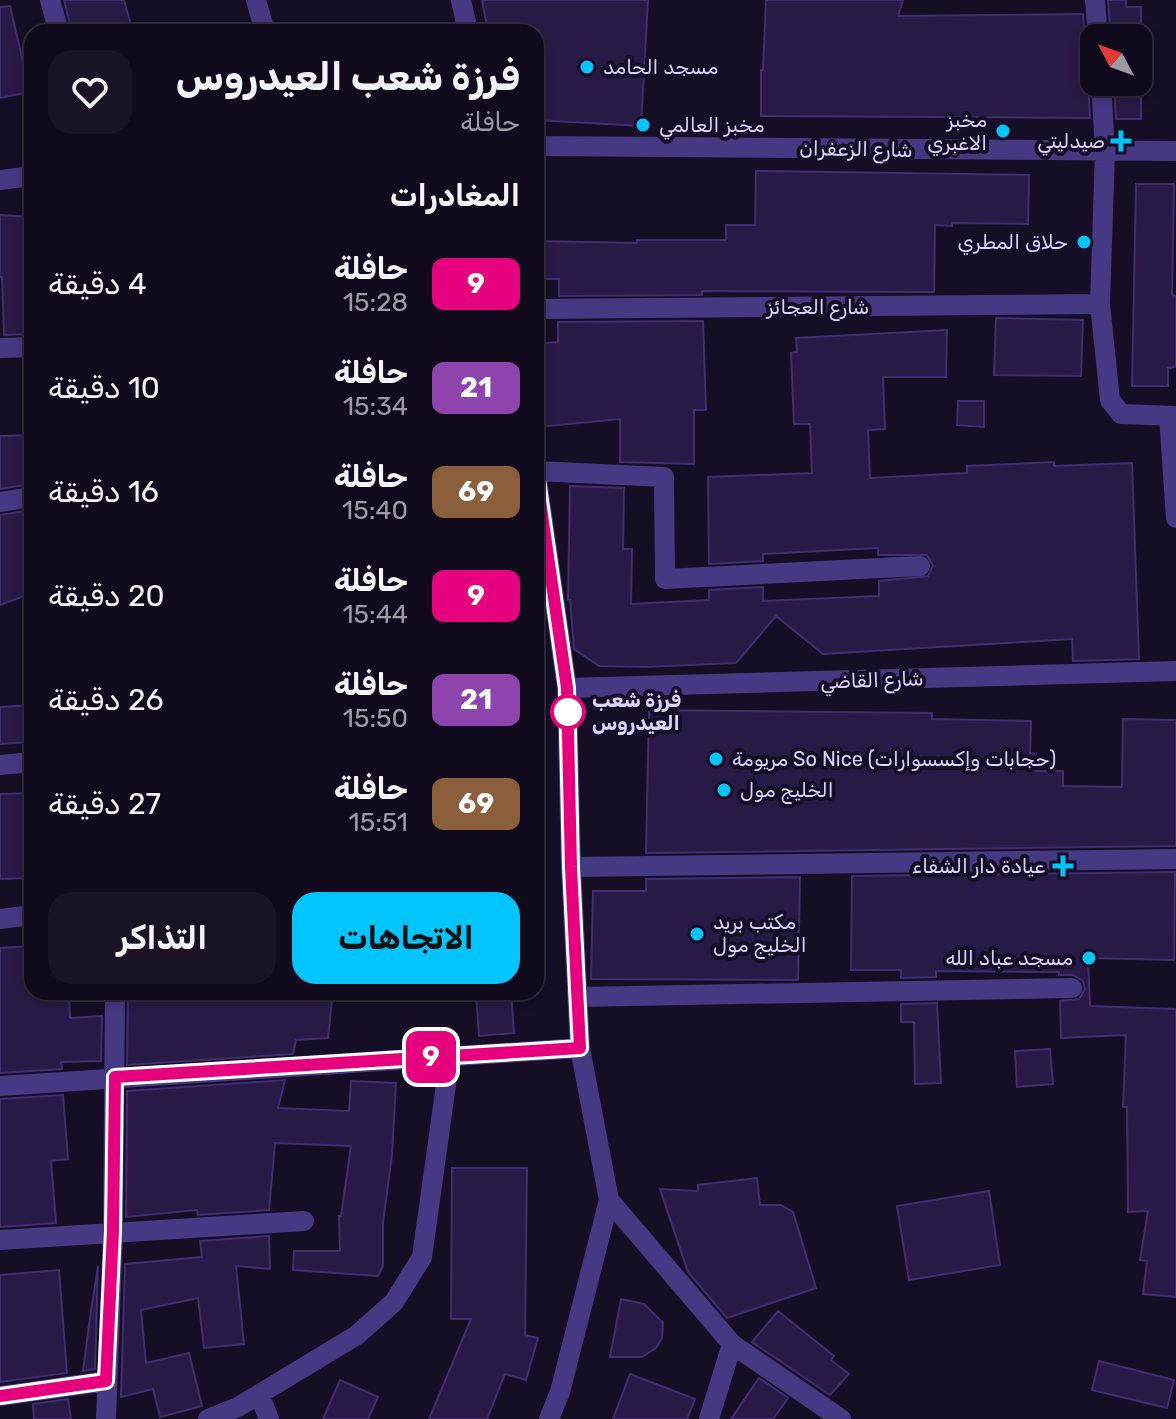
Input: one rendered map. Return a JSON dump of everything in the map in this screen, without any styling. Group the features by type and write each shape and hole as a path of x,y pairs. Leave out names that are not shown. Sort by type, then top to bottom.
{"street":[{"path":"50,0 57,24"},
{"path":"256,0 263,24"},
{"path":"461,0 466,24"},
{"path":"1095,0 1097,24"},
{"path":"1102,96 1105,151 1100,304 1110,400 1121,414 1172,416 1176,518"},
{"name":"شارع الزعفران","path":"544,146 1176,151"},
{"path":"0,180 24,177"},
{"name":"شارع العجائز","path":"544,309 1100,304"},
{"path":"0,348 24,347"},
{"path":"544,472 664,477 665,579 920,566"},
{"path":"0,502 24,498"},
{"path":"544,528 567,688 571,867 580,1048 609,1200 560,1392 549,1419"},
{"name":"شارع القاضي","path":"567,688 1176,671"},
{"path":"0,765 24,763"},
{"path":"571,867 1176,859"},
{"path":"0,919 24,916"},
{"path":"578,997 1072,988"},
{"path":"106,1419 113,1231 115,1000"},
{"path":"0,1086 580,1048"},
{"path":"208,1419 238,1407 357,1335 394,1302 422,1257 450,1056"},
{"path":"609,1200 732,1344 841,1419"},
{"path":"0,1240 304,1221"},
{"path":"709,1419 732,1344"},
{"path":"0,1396 106,1381"},
{"path":"259,1394 269,1419"}],"building":[{"path":"64,0 124,0 131,24 70,24"},
{"path":"482,0 648,0 641,126 544,120 544,24 486,24"},
{"path":"766,0 903,0 898,16 1083,14 1084,24 1080,24 1080,96 1089,96 1090,118 761,116"},
{"path":"1108,0 1126,0 1126,7 1141,7 1141,24 1110,24"},
{"path":"10,6 24,66 24,93 0,98 0,7"},
{"path":"1115,96 1141,96 1141,119 1116,119"},
{"path":"756,171 1029,175 1028,224 935,225 934,292 702,291 702,295 559,296 559,279 544,279 544,241 637,243 637,240 726,240 726,225 755,225"},
{"path":"1136,184 1174,184 1172,295 1176,296 1176,367 1168,368 1168,386 1132,386"},
{"path":"0,215 24,216 24,334 4,335"},
{"path":"996,318 1083,320 1081,376 994,375"},
{"path":"703,321 706,410 694,410 694,464 620,462 620,419 544,427 544,343 558,342 558,322"},
{"path":"947,330 946,377 883,377 885,429 868,430 870,478 967,473 967,466 1054,462 1054,466 1132,463 1139,659 1073,661 1072,639 823,654 776,616 736,663 599,666 574,649 568,600 570,486 624,488 623,549 632,549 631,604 709,600 709,590 763,587 763,601 879,596 879,581 928,576 933,566 927,555 878,555 878,548 763,554 763,561 709,564 708,477 812,473 810,424 794,424 791,353 797,352 796,338"},
{"path":"958,401 984,401 984,427 957,425"},
{"path":"24,435 24,485 0,489 0,436"},
{"path":"24,511 24,596 0,605 0,515"},
{"path":"24,706 24,742 0,744 0,707"},
{"path":"649,710 932,713 932,719 1031,721 1030,753 1036,754 1036,771 1063,771 1063,786 1122,787 1123,719 1176,720 1176,846 646,853"},
{"path":"24,793 24,878 0,879 0,794"},
{"path":"1175,872 1174,960 1088,958 1090,1006 1176,1009 1176,1297 1143,1294 1147,1261 1140,1260 1148,1211 1128,1212 1127,1107 1123,1107 1126,1035 1061,1038 1060,1001 1079,999 1085,989 1083,981 1073,975 1059,975 1059,972 936,971 936,977 901,978 901,970 851,970 852,876"},
{"path":"800,877 798,980 591,979 593,891 646,891 646,879"},
{"path":"24,946 24,1000 69,1000 70,1018 102,1016 101,1061 61,1062 62,1069 0,1073 0,948"},
{"path":"128,1000 332,1000 328,1038 296,1040 293,1054 127,1065"},
{"path":"477,1000 512,1000 514,1033 479,1036"},
{"path":"937,1003 941,1083 915,1084 914,1022 901,1022 901,1004"},
{"path":"1050,1049 1053,1084 1017,1087 1015,1051"},
{"path":"285,1080 278,1108 349,1111 351,1081 396,1083 392,1155 383,1222 383,1266 378,1276 293,1270 294,1251 340,1251 339,1216 351,1146 275,1143 269,1210 198,1215 197,1210 126,1217 127,1091"},
{"path":"63,1095 68,1159 51,1161 56,1223 0,1227 0,1099"},
{"path":"452,1168 527,1168 525,1335 538,1338 526,1380 505,1374 487,1419 429,1419 471,1319 451,1319"},
{"path":"757,1178 760,1205 781,1205 793,1212 816,1288 727,1318 688,1272 660,1189 698,1191 698,1185"},
{"path":"989,1191 1000,1265 909,1280 897,1206"},
{"path":"269,1236 270,1269 236,1266 244,1344 204,1348 198,1298 141,1310 146,1363 189,1353 202,1406 160,1417 153,1389 121,1397 125,1264 202,1257 200,1241"},
{"path":"98,1266 95,1369 83,1371 89,1325"},
{"path":"59,1270 67,1373 0,1382 0,1275"},
{"path":"621,1299 644,1304 663,1323 662,1338 656,1348 642,1357 610,1357"},
{"path":"778,1311 834,1356 831,1360 849,1374 830,1395 752,1342"},
{"path":"1099,1361 1174,1380 1167,1408 1092,1390"},
{"path":"630,1374 695,1399 687,1419 613,1419"},
{"path":"759,1378 788,1398 773,1419 731,1419"},
{"path":"340,1380 378,1397 368,1419 323,1419"},
{"path":"68,1399 71,1419 34,1419 33,1404"}],"bus line":[{"name":"9","path":"0,1396 106,1381 113,1231 115,1077 580,1048 571,867 567,688 544,528"}],"place":[{"name":"مسجد الحامد","path":"587,67"},
{"name":"مخبز العالمي","path":"643,125"},
{"name":"مخبز الاغبري","path":"1003,131"},
{"name":"صيدليتي","path":"1121,141"},
{"name":"حلاق المطري","path":"1084,242"},
{"name":"فرزة شعب العيدروس","path":"568,712"},
{"name":"مريومة So Nice (حجابات وإكسسوارات)","path":"716,759"},
{"name":"الخليج مول","path":"724,790"},
{"name":"عيادة دار الشفاء","path":"1063,866"},
{"name":"مكتب بريد الخليج مول","path":"697,934"},
{"name":"مسجد عباد الله","path":"1089,958"}]}
